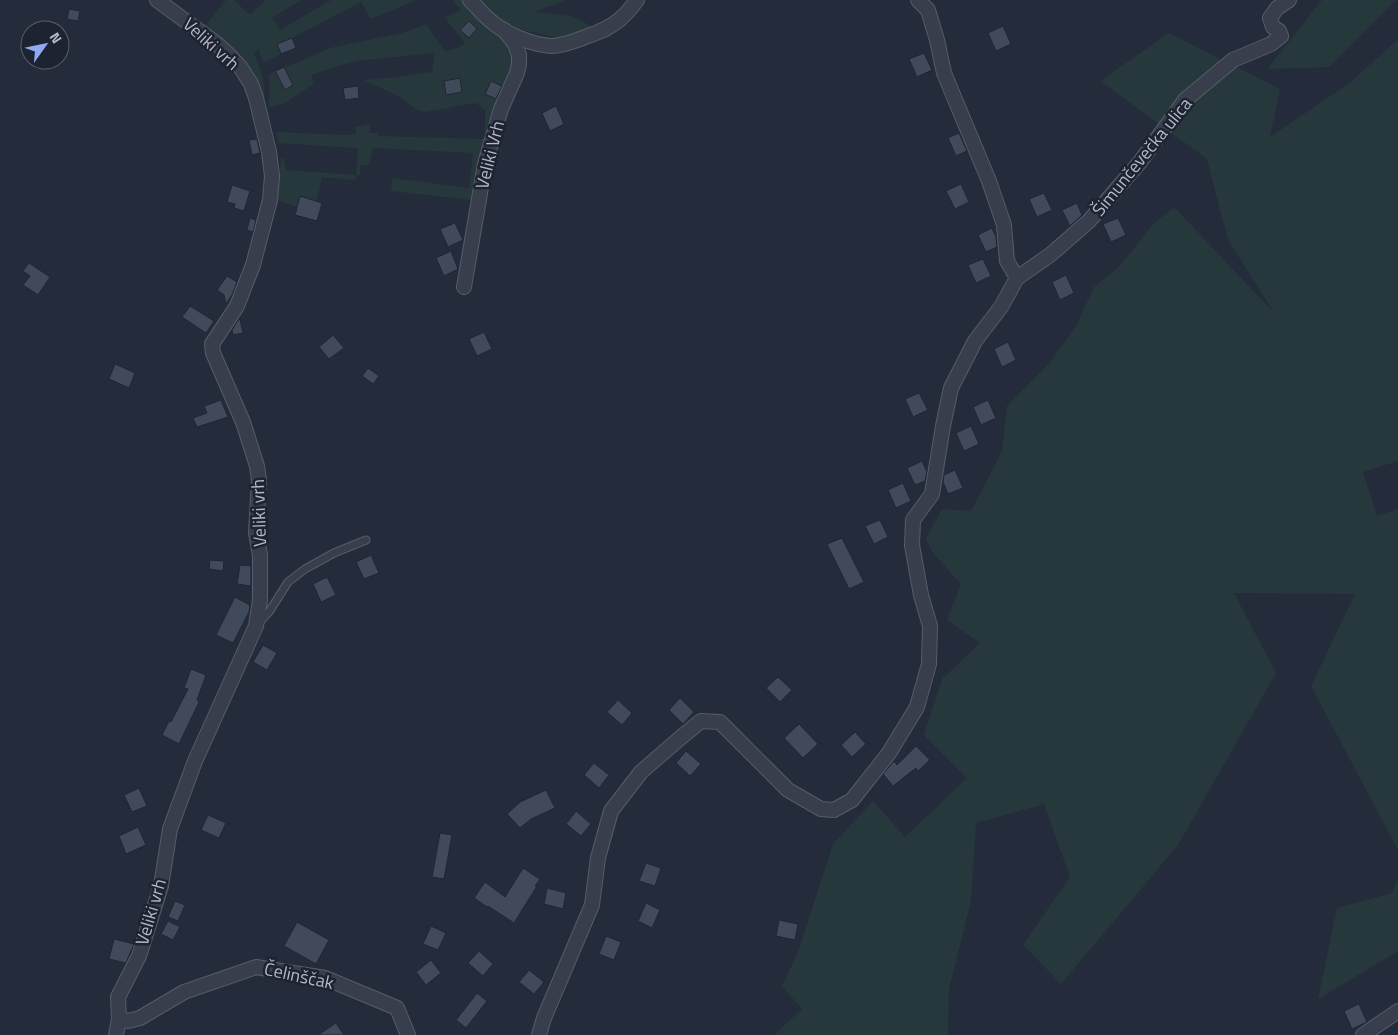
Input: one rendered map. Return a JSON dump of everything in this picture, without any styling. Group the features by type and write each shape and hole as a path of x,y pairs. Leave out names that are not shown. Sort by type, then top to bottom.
{"street":[{"name":"Veliki vrh","path":"116,1035 119,1019 118,997 138,956 160,886 170,829 195,761 256,626 260,600 261,569 256,533 259,480 257,466 243,422 212,353 212,344 237,306 252,265 270,200 272,176 269,152 256,98 251,84 241,68 217,44 157,0"},
{"path":"470,0 492,22 504,30 532,43 552,46 564,44 598,32 614,24 628,13 637,0"},
{"path":"918,0 928,10 944,73 989,181 1004,226 1007,261 1017,278"},
{"name":"Šimunčevečka ulica","path":"539,1035 544,1018 592,905 598,858 611,811 641,772 701,721 720,722 788,790 821,809 834,810 852,800 889,753 917,707 929,664 930,626 921,595 912,545 913,520 932,494 951,388 975,341 1001,307 1017,278 1050,255 1089,221 1140,162 1185,100 1233,60 1271,44 1281,36 1270,18 1277,8 1289,0"},
{"name":"Veliki Vrh","path":"464,286 485,164 501,109 519,64 519,55 504,30"},
{"name":"Čelinščak","path":"119,1019 128,1021 140,1018 184,992 256,967 325,978 397,1008 408,1035"},
{"path":"1363,1035 1398,1011"}],"lane":[{"path":"256,626 269,612 288,582 305,568 334,553 366,540"}],"shaded area":[{"path":"226,0 236,0 250,15 266,0 301,0 272,18 280,30 331,0 416,0 371,19 361,2 277,44 281,54 263,63 258,49 254,53 263,80 263,109 252,81 202,30"},
{"path":"453,0 466,0 491,23 506,41 512,61 510,72 502,86 491,81 485,93 497,99 498,102 472,200 391,191 392,178 469,188 473,153 373,148 369,165 361,165 360,175 356,175 357,148 278,143 276,132 345,135 356,134 355,127 369,124 370,133 378,133 378,136 485,139 485,110 476,103 425,112 417,110 398,96 364,80 432,72 435,53 364,60 311,75 314,84 285,103 268,108 270,87 268,74 275,71 285,90 293,85 284,67 330,48 402,33 426,24 445,52 458,48 465,43 445,18 461,10"},
{"path":"479,0 565,0 535,12 571,16 614,37 576,42 510,27"},
{"path":"1322,0 1396,0 1329,67 1267,69"},
{"path":"1169,33 1280,89 1270,137 1351,82 1398,39 1398,461 1363,472 1377,516 1398,509 1398,850 1311,686 1355,594 1234,593 1276,673 1178,845 1061,984 1023,945 1070,877 1044,804 976,823 971,901 949,989 948,1035 774,1035 802,1009 782,986 798,952 833,844 873,801 905,837 967,778 924,735 942,679 980,643 947,620 961,584 933,553 926,539 942,509 971,511 1002,451 1007,406 1049,364 1076,326 1094,287 1120,266 1153,224 1174,207 1275,314 1228,240 1207,159 1100,81"},
{"path":"281,158 284,159 286,170 356,175 355,180 322,177 317,201 300,196 297,207 277,200"},
{"path":"1398,879 1398,951 1318,999 1337,908 1392,893"}],"building":[{"path":"69,9 80,11 78,21 67,19"},
{"path":"469,21 477,29 469,38 460,30"},
{"path":"1003,26 1011,44 996,51 988,33"},
{"path":"292,38 296,48 281,54 277,44"},
{"path":"924,53 932,70 917,77 909,59"},
{"path":"284,67 293,85 285,90 275,71"},
{"path":"460,78 462,92 446,95 444,81"},
{"path":"491,81 502,86 496,99 485,94"},
{"path":"358,86 359,98 345,100 343,88"},
{"path":"556,106 564,124 550,131 542,113"},
{"path":"959,133 967,151 956,156 948,138"},
{"path":"257,139 260,153 252,155 249,140"},
{"path":"961,184 969,202 955,209 946,191"},
{"path":"232,185 250,191 244,211 234,208 235,204 227,202"},
{"path":"1044,193 1052,210 1037,217 1029,199"},
{"path":"300,196 322,203 317,221 295,215"},
{"path":"1077,203 1082,215 1070,226 1062,210"},
{"path":"250,218 256,220 253,232 247,230"},
{"path":"1118,218 1126,235 1111,242 1103,224"},
{"path":"455,223 463,240 448,247 440,229"},
{"path":"992,228 996,237 997,247 986,252 978,235"},
{"path":"451,251 458,269 444,276 436,258"},
{"path":"983,259 991,276 976,283 968,265"},
{"path":"29,263 50,277 38,295 23,285 30,276 23,271"},
{"path":"1066,275 1074,293 1060,300 1052,282"},
{"path":"227,276 237,282 226,304 224,295 217,290"},
{"path":"190,306 214,321 206,333 182,317"},
{"path":"240,319 243,333 233,335 232,330"},
{"path":"484,332 492,349 477,356 469,339"},
{"path":"333,335 344,348 329,359 319,347"},
{"path":"1008,342 1016,360 1002,367 994,349"},
{"path":"115,364 135,373 129,388 109,379"},
{"path":"368,368 379,376 373,384 362,376"},
{"path":"919,393 928,410 913,417 905,399"},
{"path":"221,400 228,417 197,427 193,418 207,413 204,406"},
{"path":"988,400 996,418 981,425 973,407"},
{"path":"971,426 979,444 964,451 956,433"},
{"path":"922,461 927,472 925,481 915,485 907,468"},
{"path":"955,470 963,488 948,494 943,482 944,475"},
{"path":"903,483 911,501 896,508 888,490"},
{"path":"880,520 888,537 874,544 865,526"},
{"path":"842,538 864,582 849,589 827,544"},
{"path":"371,555 379,573 364,579 356,562"},
{"path":"210,560 224,561 223,571 209,569"},
{"path":"240,565 251,566 251,586 237,584"},
{"path":"327,577 336,595 321,602 313,584"},
{"path":"235,597 250,605 249,612 233,643 216,635"},
{"path":"263,645 277,653 267,670 253,662"},
{"path":"191,669 206,675 197,700 199,702 179,744 162,735 188,689 184,688"},
{"path":"778,677 792,690 780,702 766,688"},
{"path":"680,698 694,712 683,724 669,710"},
{"path":"618,700 632,713 622,725 607,712"},
{"path":"799,724 818,744 803,758 784,738"},
{"path":"855,732 866,744 852,757 841,745"},
{"path":"916,746 930,760 918,771 916,768 893,786 883,774 894,761 897,765"},
{"path":"686,751 701,764 690,776 676,763"},
{"path":"594,763 609,775 599,788 584,775"},
{"path":"139,788 147,806 132,812 124,795"},
{"path":"546,790 555,808 531,819 520,828 507,814 520,802"},
{"path":"576,811 591,824 581,836 566,824"},
{"path":"208,815 226,823 219,838 201,830"},
{"path":"138,827 146,845 126,854 119,836"},
{"path":"440,833 452,835 444,879 432,877"},
{"path":"646,863 661,868 655,886 639,881"},
{"path":"523,868 540,879 514,923 474,898 485,882 505,897"},
{"path":"547,888 566,893 563,909 544,904"},
{"path":"175,901 185,905 178,921 168,917"},
{"path":"646,903 660,910 652,928 638,921"},
{"path":"779,920 798,924 795,940 776,936"},
{"path":"168,921 180,927 173,940 161,934"},
{"path":"297,922 329,940 316,964 284,946"},
{"path":"431,926 446,933 438,950 423,944"},
{"path":"606,936 621,942 614,960 599,954"},
{"path":"114,939 134,944 126,963 109,959"},
{"path":"479,951 493,964 483,976 468,963"},
{"path":"431,960 441,973 426,985 416,972"},
{"path":"529,970 544,982 534,994 519,982"},
{"path":"477,993 487,1001 466,1028 456,1020"},
{"path":"1359,1004 1367,1022 1352,1029 1344,1011"},
{"path":"336,1023 344,1035 318,1035"}]}
